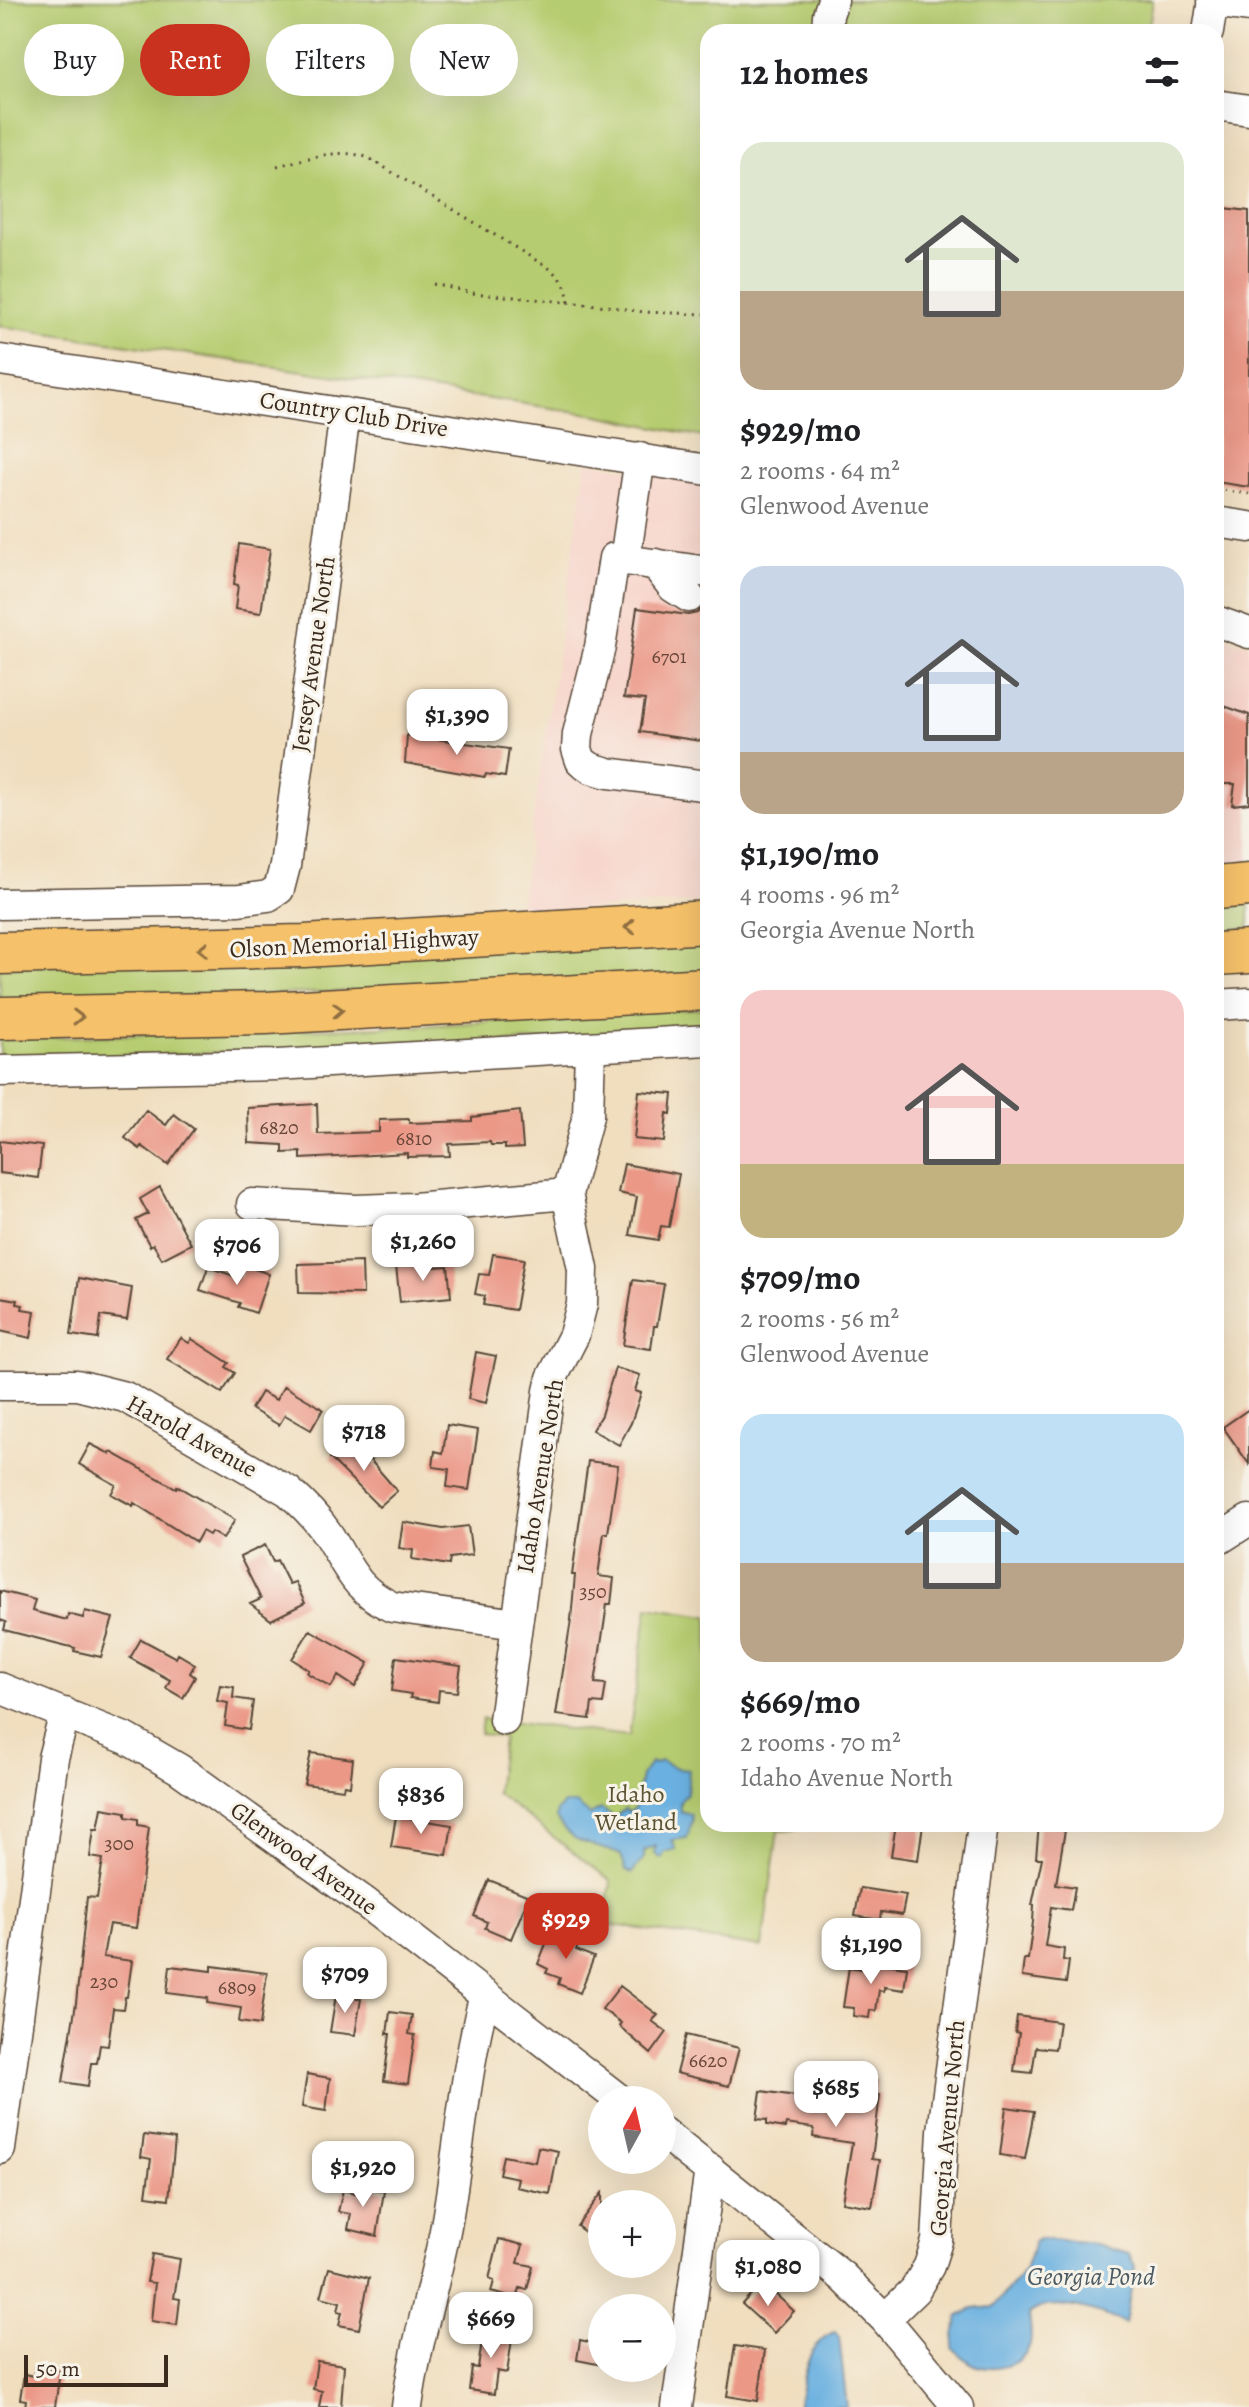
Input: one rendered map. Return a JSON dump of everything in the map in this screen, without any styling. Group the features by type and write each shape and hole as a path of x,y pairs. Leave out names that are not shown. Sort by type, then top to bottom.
{"highway":[{"path":"1224,887 1249,885"},
{"name":"Olson Memorial Highway","path":"0,953 334,944 700,922"},
{"path":"1224,954 1249,952"},
{"path":"0,1018 281,1013 700,989"}],"street":[{"path":"827,24 833,0"},
{"path":"1209,24 1212,1 1249,7"},
{"path":"1224,106 1249,110"},
{"name":"Country Club Drive","path":"0,360 700,469"},
{"name":"Jersey Avenue North","path":"0,904 239,900 275,893 283,882 345,413"},
{"path":"625,560 640,458"},
{"path":"1224,523 1249,527"},
{"path":"700,571 614,558 600,647 577,749 581,761 608,773 700,785"},
{"path":"655,564 673,587 689,597"},
{"path":"1224,624 1249,633"},
{"path":"1224,1005 1249,1003"},
{"path":"0,1071 277,1065 700,1041"},
{"name":"Idaho Avenue North","path":"504,1720 549,1391 552,1378 574,1335 582,1304 583,1269 567,1194 588,1116 590,1048"},
{"path":"252,1204 356,1210 567,1194"},
{"name":"Harold Avenue","path":"0,1385 68,1384 125,1397 272,1481 297,1499 326,1531 357,1583 380,1601 392,1607 517,1624"},
{"path":"1224,1536 1249,1520"},
{"name":"Glenwood Avenue","path":"0,1688 127,1739 179,1769 330,1877 602,2086"},
{"path":"0,2149 53,1758 65,1713"},
{"name":"Georgia Avenue North","path":"885,2319 915,2290 929,2266 937,2241 943,2131 982,1832"},
{"path":"407,2407 418,2339 446,2224 471,2051 485,1995"},
{"path":"676,2143 810,2249 885,2319 958,2407"},
{"path":"677,2407 710,2169"}],"path":[{"path":"277,166 323,155 359,154 369,158 552,270 567,287 569,303"},
{"path":"434,284 473,293 643,312 700,314"},
{"path":"1224,490 1249,494"}],"shaded area":[{"path":"586,462 700,482 700,902 519,914"},
{"path":"1224,637 1249,645 1249,864 1224,866"}],"green space":[{"path":"0,0 1153,0 1149,24 700,24 700,436 598,415 0,326"},
{"path":"1249,899 1249,928 1224,931 1224,901"},
{"path":"700,936 700,976 0,1006 0,967"},
{"path":"700,1009 700,1031 534,1041 0,1061 0,1039 421,1026"},
{"name":"Idaho Wetland","path":"648,1607 700,1615 700,1832 778,1832 762,1947 605,1924 611,1881 496,1793 503,1738 480,1734 482,1719 629,1736"}],"water":[{"path":"660,1761 689,1770 687,1793 680,1802 680,1811 691,1814 692,1821 687,1838 672,1840 676,1849 665,1852 661,1859 654,1853 656,1846 644,1851 644,1858 632,1873 626,1870 621,1855 577,1839 556,1818 557,1811 564,1804 576,1804 590,1815 601,1809 615,1817 625,1809 628,1812 634,1810 641,1776 651,1762 655,1764"},
{"name":"Georgia Pond","path":"1039,2239 1096,2244 1129,2254 1135,2266 1125,2323 1076,2307 1049,2306 1029,2315 1030,2343 1019,2359 997,2368 970,2363 953,2349 958,2317 973,2309 993,2307 1025,2270 1034,2242"},
{"path":"835,2332 839,2337 847,2407 797,2407 812,2353 825,2337"}],"building":[{"path":"1224,208 1249,211 1249,487 1224,483"},
{"path":"239,544 270,549 261,613 235,609 238,585 234,584"},
{"path":"637,608 688,615 700,610 700,741 640,732 645,700 624,698"},
{"path":"1224,706 1249,715 1249,803 1232,805 1235,784 1224,784"},
{"path":"407,735 509,749 505,777 486,774 485,777 405,763"},
{"path":"639,1091 673,1094 664,1142 634,1139"},
{"path":"317,1104 318,1134 379,1132 379,1120 409,1119 409,1123 472,1121 472,1117 520,1111 523,1148 505,1149 505,1145 491,1145 490,1142 449,1144 450,1156 407,1157 407,1153 301,1159 301,1152 283,1153 283,1145 249,1143 248,1108"},
{"path":"146,1110 166,1125 174,1114 194,1129 168,1165 125,1138"},
{"path":"0,1141 42,1146 38,1178 0,1173"},
{"path":"624,1164 679,1174 669,1227 661,1226 658,1240 630,1235 637,1197 618,1193"},
{"path":"160,1187 191,1244 162,1259 153,1244 150,1246 136,1220 148,1214 140,1199"},
{"path":"493,1254 524,1259 515,1310 483,1305 485,1296 475,1294 479,1274 489,1275"},
{"path":"362,1262 363,1294 299,1293 298,1264"},
{"path":"420,1263 421,1268 448,1266 451,1297 400,1302 396,1266"},
{"path":"244,1265 269,1274 256,1313 238,1307 240,1303 200,1290 208,1267 240,1278"},
{"path":"79,1278 132,1288 127,1320 101,1316 98,1339 71,1335"},
{"path":"633,1280 664,1284 651,1349 623,1345"},
{"path":"0,1297 18,1300 17,1304 23,1305 22,1309 35,1311 31,1338 0,1331"},
{"path":"181,1338 189,1343 192,1339 229,1363 226,1367 235,1373 222,1393 167,1359"},
{"path":"476,1352 496,1356 486,1403 468,1399"},
{"path":"615,1368 640,1375 635,1391 641,1393 631,1423 619,1445 592,1430 601,1415"},
{"path":"284,1386 323,1409 311,1430 285,1415 279,1425 251,1409 261,1392 276,1400"},
{"path":"1249,1409 1249,1464 1224,1428"},
{"path":"447,1425 478,1430 469,1490 447,1487 449,1469 433,1467 435,1451 443,1453"},
{"path":"352,1439 397,1491 379,1507 330,1458"},
{"path":"90,1444 177,1486 235,1520 223,1539 202,1531 196,1542 134,1503 133,1506 111,1494 116,1485 79,1464"},
{"path":"588,1461 618,1465 598,1576 614,1578 595,1683 606,1684 603,1704 592,1703 590,1719 556,1715 571,1620 575,1575 572,1575"},
{"path":"403,1522 443,1529 468,1526 472,1555 450,1558 449,1565 412,1559 413,1550 399,1548"},
{"path":"265,1545 289,1584 295,1582 305,1603 271,1620 250,1604 261,1599 240,1557"},
{"path":"0,1591 35,1600 32,1611 67,1620 68,1614 83,1618 85,1611 113,1618 101,1657 4,1630 6,1622 0,1620"},
{"path":"310,1630 369,1663 355,1687 338,1676 331,1687 307,1673 309,1670 292,1659"},
{"path":"141,1639 176,1658 178,1654 195,1664 190,1673 195,1677 183,1698 166,1688 170,1680 130,1658"},
{"path":"396,1657 461,1666 457,1692 439,1690 438,1702 410,1698 411,1694 392,1691"},
{"path":"220,1685 234,1687 233,1698 253,1701 249,1730 225,1726 228,1703 217,1701"},
{"path":"311,1753 353,1759 350,1786 344,1785 343,1789 304,1784"},
{"path":"102,1808 126,1812 126,1817 138,1819 138,1825 149,1827 136,1928 109,1924 103,1957 132,1961 127,1997 123,2009 113,2008 108,2046 100,2045 97,2063 91,2063 88,2086 63,2082 76,2003 87,1897 97,1898 103,1859 90,1857 94,1829 98,1829"},
{"path":"396,1816 452,1825 447,1855 391,1847"},
{"path":"895,1832 922,1832 918,1860 891,1856"},
{"path":"1038,1832 1065,1832 1056,1884 1075,1887 1071,1910 1051,1907 1045,1946 1064,1949 1063,1960 1069,1961 1066,1983 1022,1977 1024,1959 1028,1959 1032,1905 1042,1858 1036,1858"},
{"path":"489,1880 529,1896 511,1939 485,1928 487,1922 474,1916"},
{"path":"860,1888 906,1895 902,1915 881,1912 880,1920 855,1916"},
{"path":"556,1931 580,1940 576,1950 594,1957 580,1993 558,1984 560,1978 546,1973 548,1969 538,1964 550,1934 554,1936"},
{"path":"862,1961 907,1967 904,1990 884,1987 884,1991 879,1990 876,2011 870,2010 869,2018 853,2016 854,2008 843,2007 849,1967 861,1969"},
{"path":"170,1966 212,1971 212,1966 267,1973 260,2025 239,2022 241,2008 207,2003 208,1998 167,1993"},
{"path":"620,1986 658,2015 652,2021 667,2032 651,2054 619,2026 621,2023 602,2009"},
{"path":"336,1995 361,1999 355,2035 330,2032"},
{"path":"390,2012 412,2015 409,2034 415,2035 408,2084 384,2081"},
{"path":"1017,2016 1059,2022 1055,2049 1036,2047 1032,2073 1014,2071 1019,2033 1015,2032"},
{"path":"686,2035 739,2048 729,2086 676,2073"},
{"path":"307,2074 330,2078 326,2111 302,2107"},
{"path":"858,2078 877,2080 875,2094 880,2095 872,2159 880,2160 872,2207 842,2202 852,2143 813,2137 814,2128 786,2124 785,2128 767,2125 767,2120 757,2119 761,2091 810,2098 811,2091 856,2098"},
{"path":"1006,2107 1034,2111 1025,2159 1000,2155"},
{"path":"144,2135 175,2139 169,2199 146,2196 151,2159 141,2157"},
{"path":"538,2147 558,2151 550,2194 516,2187 518,2178 499,2174 503,2156 535,2162"},
{"path":"357,2185 384,2191 377,2236 348,2229 351,2214 338,2212 343,2190 355,2193"},
{"path":"588,2211 588,2234 577,2226"},
{"path":"499,2239 523,2245 518,2263 533,2266 527,2290 520,2288 517,2299 491,2292 494,2281 489,2279"},
{"path":"152,2254 180,2259 174,2298 180,2299 177,2325 151,2321 155,2283 147,2282"},
{"path":"329,2268 369,2278 359,2329 339,2325 342,2312 338,2311 340,2302 321,2297"},
{"path":"762,2282 794,2311 774,2333 742,2304"},
{"path":"484,2328 513,2332 507,2373 497,2371 494,2394 469,2390 472,2367 478,2368"},
{"path":"580,2340 588,2342 588,2362 577,2360"},
{"path":"735,2346 765,2350 758,2401 727,2396"},
{"path":"317,2361 344,2365 341,2407 319,2407 322,2391 313,2389"},
{"path":"35,2367 60,2371 55,2407 25,2407 26,2400 20,2399 24,2374 34,2376"}]}
